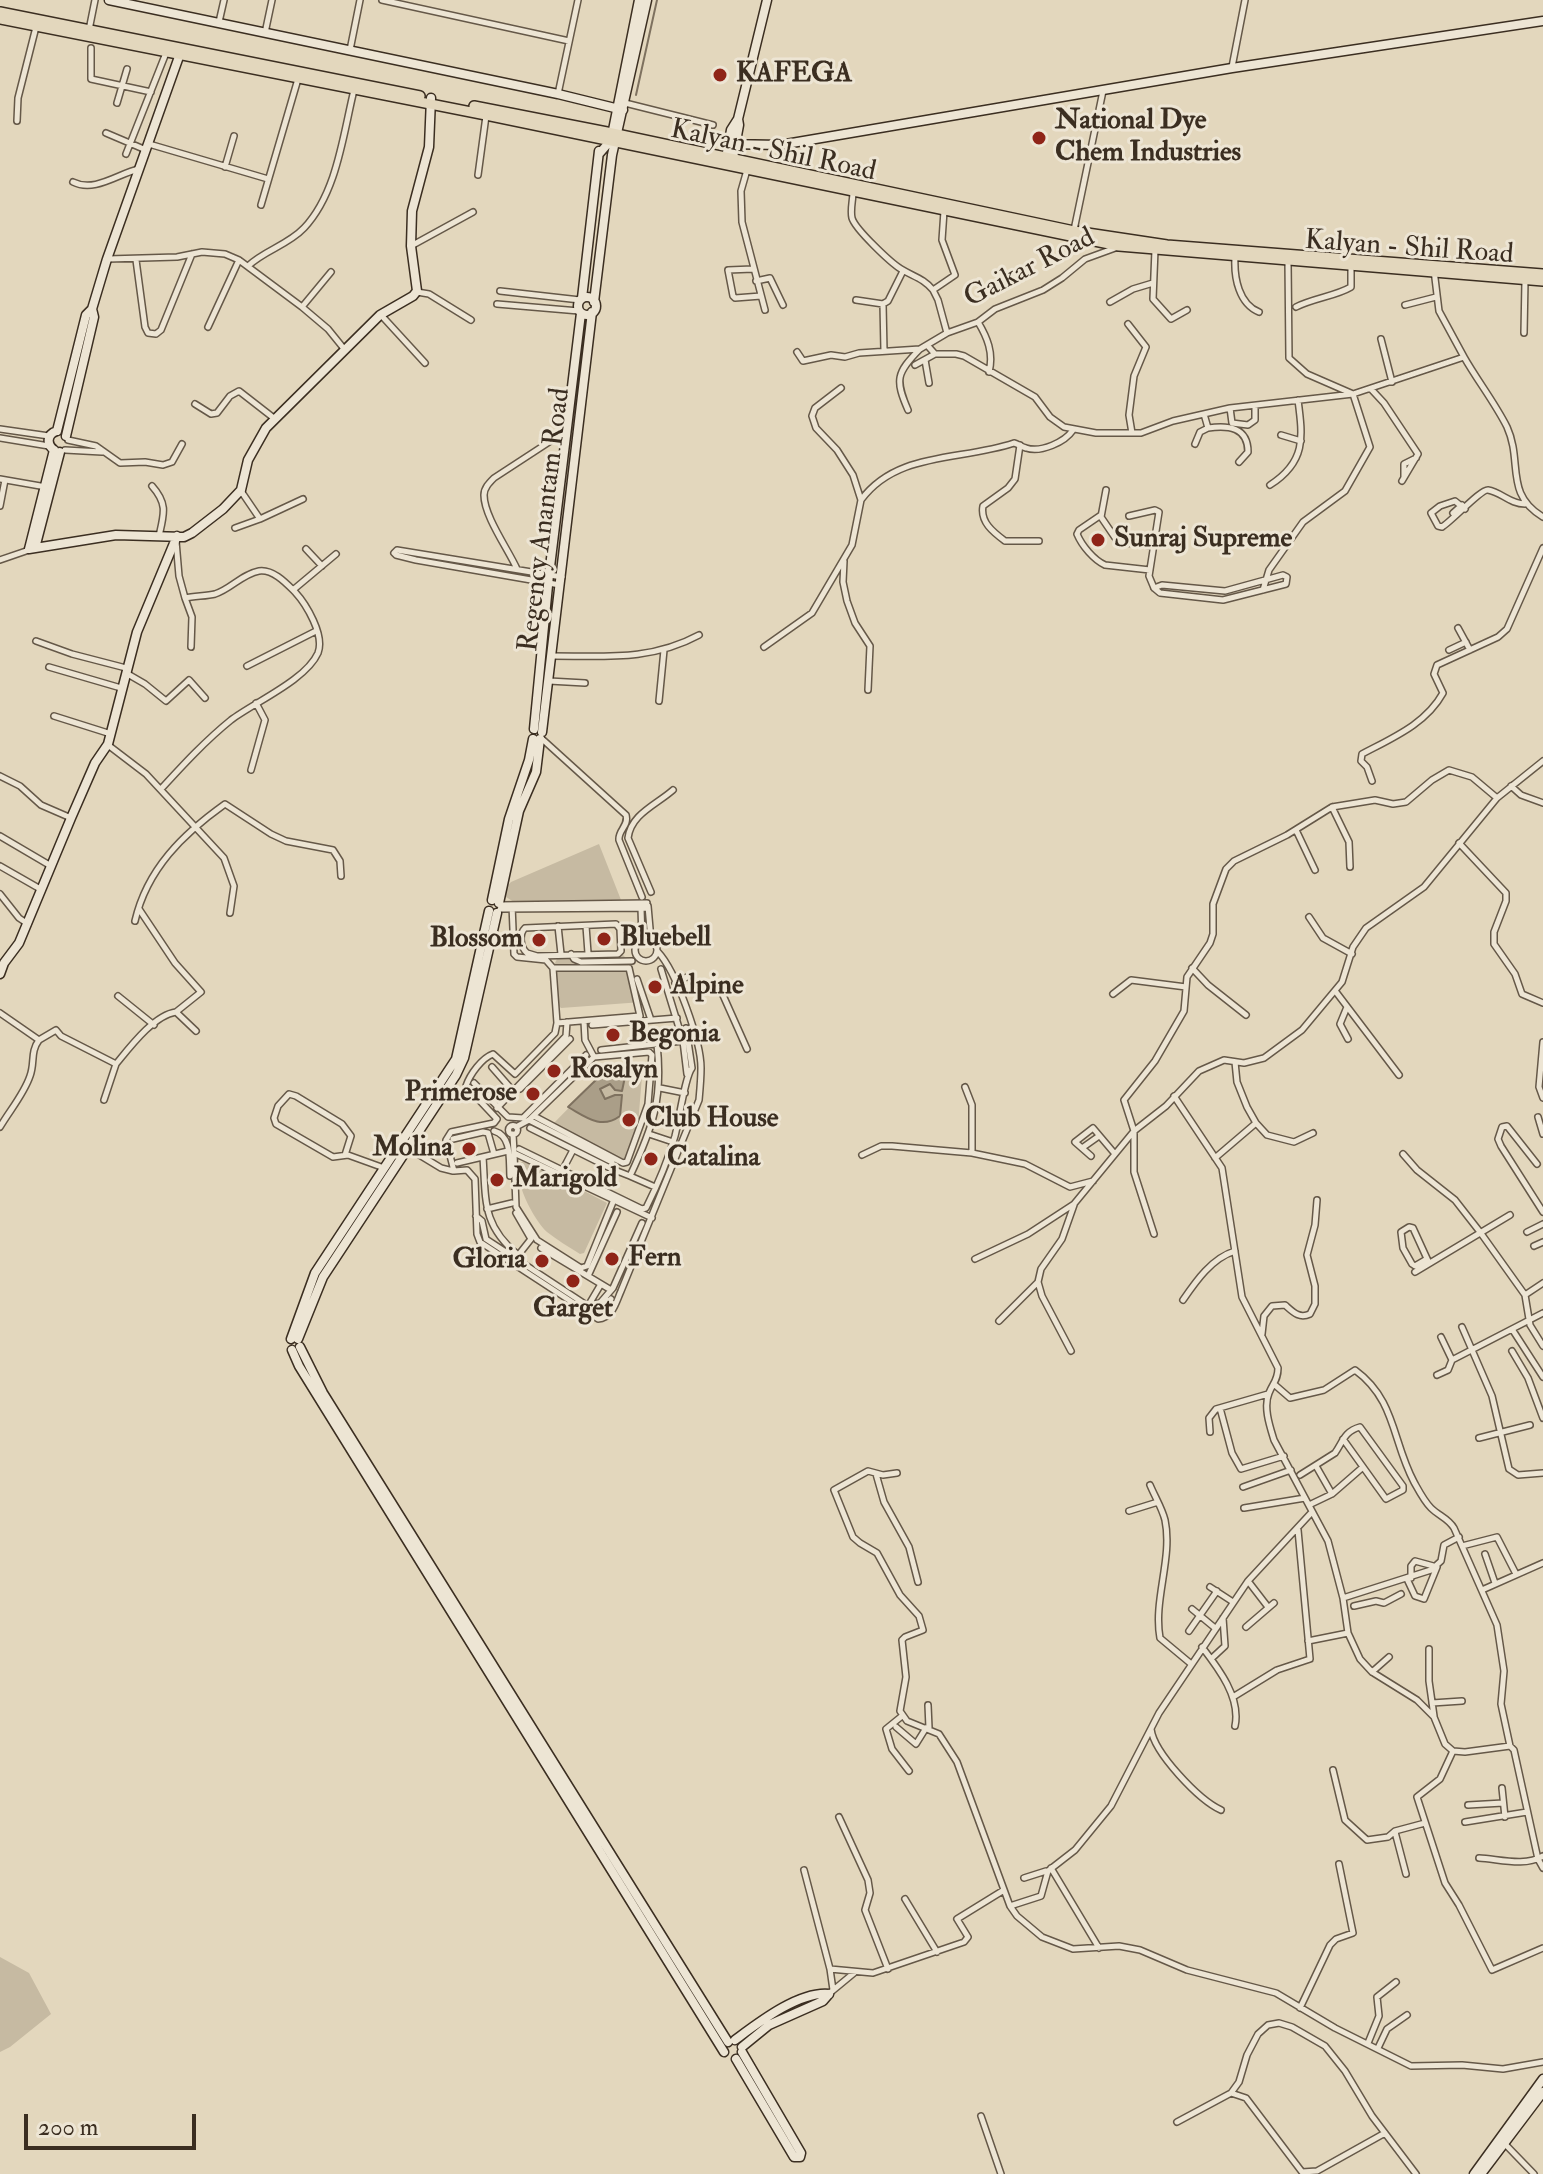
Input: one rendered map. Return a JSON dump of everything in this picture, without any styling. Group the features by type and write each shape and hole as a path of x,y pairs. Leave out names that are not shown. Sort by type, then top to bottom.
{"main road":[{"name":"Kalyan - Shil Road","path":"0,12 166,52 181,52 298,79 430,100 486,115 600,138 614,137"},
{"name":"Kalyan - Shil Road","path":"0,19 88,33 430,100 1155,250 1351,267 1543,274"},
{"name":"Kalyan - Shil Road","path":"729,162 747,169 912,200 944,210 1120,242 1543,281"}],"street":[{"path":"88,33 95,0"},
{"path":"109,0 713,125"},
{"path":"219,23 224,0"},
{"path":"265,33 272,0"},
{"path":"350,50 360,0"},
{"path":"382,0 569,41"},
{"path":"425,9 427,0"},
{"path":"558,94 578,0"},
{"path":"621,106 639,0"},
{"path":"594,302 614,137 647,0"},
{"path":"729,162 767,0"},
{"path":"1232,68 1245,0"},
{"path":"732,144 780,145 1232,68 1543,21"},
{"path":"17,121 18,98 36,26"},
{"path":"91,48 90,78 151,92"},
{"path":"126,154 166,52"},
{"path":"32,549 73,384 94,317 92,309 181,52"},
{"path":"117,103 127,69"},
{"path":"261,205 298,79"},
{"path":"154,85 168,91"},
{"path":"248,266 260,255 303,229 319,208 336,163 354,90"},
{"path":"1074,231 1103,90"},
{"path":"0,560 32,549 116,535 184,537 223,509 241,490 248,460 258,439 275,419 380,315 417,291 411,246 412,211 429,147 430,100"},
{"path":"478,175 486,115"},
{"path":"139,125 154,131"},
{"path":"106,133 131,144 268,179"},
{"path":"225,167 234,136"},
{"path":"599,154 614,137"},
{"path":"581,299 600,138"},
{"path":"599,154 612,155"},
{"path":"73,182 85,186 140,169"},
{"path":"747,169 741,191 742,222 765,310"},
{"path":"853,191 851,216 856,226 903,271 924,280 933,290 947,333"},
{"path":"933,290 955,275 942,240 944,210"},
{"path":"411,246 473,212"},
{"path":"592,216 605,218"},
{"name":"Gaikar Road","path":"920,349 947,333 978,322 995,309 1053,284 1085,259 1120,242"},
{"path":"1155,250 1153,299 1171,319 1187,310"},
{"path":"107,259 136,260 216,252 239,260 328,329 345,351"},
{"path":"136,260 145,327 148,333 156,334 161,330 192,254"},
{"path":"1235,258 1234,269 1241,294 1252,309 1259,312"},
{"path":"208,327 239,260"},
{"path":"1263,590 1269,570 1303,522 1345,491 1368,454 1369,440 1353,394 1307,374 1289,358 1288,262"},
{"path":"1296,307 1351,287 1351,267"},
{"path":"753,269 728,270 733,296 761,296"},
{"path":"1434,270 1436,297 1444,322 1507,428 1517,485 1525,504 1543,517"},
{"path":"856,300 883,304 888,301 903,271"},
{"path":"302,307 331,272"},
{"path":"756,281 770,278 783,305"},
{"path":"1524,333 1525,280"},
{"path":"1110,302 1133,289 1153,283"},
{"path":"417,291 429,294 471,320"},
{"path":"500,291 581,299 588,297 594,302"},
{"path":"1405,305 1436,297"},
{"name":"Regency Anantam Road","path":"537,736 548,579 581,299"},
{"name":"Regency Anantam Road","path":"537,736 549,681 594,302"},
{"path":"497,304 592,312"},
{"path":"883,304 884,351"},
{"path":"380,315 425,363"},
{"path":"978,322 988,339 989,372"},
{"path":"1128,324 1146,347 1134,376 1129,415 1132,433"},
{"path":"1381,339 1392,382"},
{"path":"915,365 935,354 927,345"},
{"path":"797,352 803,361 831,355 845,357 859,353 920,349"},
{"path":"908,410 898,383 903,366 920,349"},
{"name":"Gaikar Road","path":"935,354 956,354 1014,382 1035,397 1055,420 1073,429"},
{"path":"764,647 812,613 852,545 853,527 861,500 875,484 906,465 1017,444 1028,449 1052,445 1066,440 1073,429 1096,433 1141,433 1230,408 1353,394 1464,357"},
{"path":"925,360 929,383"},
{"path":"574,371 586,373"},
{"path":"841,388 815,408 812,416 816,428 837,450 853,475 861,500"},
{"path":"1371,389 1416,450 1416,458 1403,480"},
{"path":"195,404 211,414 217,413 230,396 239,391 275,419"},
{"path":"1270,485 1293,465 1300,450 1298,400"},
{"path":"1230,408 1232,423 1248,425 1255,420 1255,406"},
{"path":"569,412 581,414"},
{"path":"1204,414 1208,428"},
{"path":"1195,444 1200,432 1208,428 1224,425 1237,430 1244,435 1248,452 1239,462"},
{"path":"0,429 95,454 103,452"},
{"path":"517,570 488,511 484,495 486,489 494,478 566,431"},
{"path":"1281,435 1301,441"},
{"path":"0,438 96,446 120,463 163,465 172,462 182,444"},
{"path":"1017,444 1015,479 983,506 981,514 1005,541 1039,541"},
{"path":"0,506 3,480 48,488"},
{"path":"152,486 163,500 163,518 158,537"},
{"path":"241,490 260,519"},
{"path":"1106,490 1101,515 1105,527 1121,543 1154,546"},
{"path":"1464,507 1455,501 1431,513 1438,526 1442,527 1488,490 1516,504 1525,504"},
{"path":"235,528 303,499"},
{"path":"1453,513 1464,507"},
{"path":"1129,516 1158,511 1149,576 1154,588 1160,593 1231,599 1288,581 1286,576 1229,590 1162,585 1154,588"},
{"path":"1101,515 1077,532 1080,541 1105,565 1150,570"},
{"path":"177,538 179,576 192,617 191,647"},
{"path":"0,974 2,961 19,943 28,924 95,763 108,744 137,632 177,538"},
{"path":"1372,781 1361,761 1362,754 1411,727 1434,709 1443,693 1434,674 1435,669 1498,637 1507,629 1543,548"},
{"path":"306,549 322,566"},
{"path":"293,590 336,554"},
{"path":"548,579 517,570 417,557 548,579 562,581"},
{"path":"844,560 843,582 847,601 855,623 870,646 868,690"},
{"path":"161,789 209,738 299,675 311,663 319,647 307,609 293,590 268,571 259,571 214,594 185,598"},
{"path":"1216,590 1216,600"},
{"path":"1229,590 1231,599"},
{"path":"1458,628 1470,650"},
{"path":"247,666 316,631"},
{"path":"552,656 642,656 699,635"},
{"path":"36,641 126,670 166,701 189,680 205,698"},
{"path":"1449,650 1466,642"},
{"path":"1459,646 1463,653"},
{"path":"659,701 664,650"},
{"path":"49,667 121,688"},
{"path":"549,681 585,683"},
{"path":"251,770 265,720 256,703"},
{"path":"54,716 112,734"},
{"path":"537,736 630,819"},
{"path":"537,736 536,772 519,811 464,1058 315,1273 295,1344 320,1394 730,2059 737,2048 767,2022 823,2001 855,1972"},
{"path":"108,744 146,774 224,858 234,886 230,913"},
{"path":"975,1259 1028,1234 1074,1204 1134,1131 1160,1112 1199,1071 1224,1060 1244,1063 1270,1055 1302,1030 1336,992 1366,928 1424,887 1497,798 1543,761"},
{"path":"1154,1234 1134,1172 1134,1131 1124,1100 1155,1061 1184,1011 1186,987 1192,968 1213,934 1213,904 1226,869 1234,861 1296,830 1332,807 1375,800 1393,804 1406,802 1435,777 1453,770 1472,777 1497,798"},
{"path":"0,776 20,786 41,805 71,818"},
{"path":"1511,786 1521,795 1543,803"},
{"path":"673,790 630,819 619,840 644,904 651,940 675,983 687,1028 692,1068 687,1074"},
{"path":"135,921 138,908 170,850 228,804 286,841 333,850 340,861 341,876"},
{"path":"1332,807 1349,842 1350,867"},
{"path":"630,819 628,838 651,892"},
{"path":"1296,830 1315,870"},
{"path":"0,836 52,867"},
{"path":"1459,843 1506,893 1494,932 1494,944 1515,974 1522,994 1543,1003"},
{"path":"0,866 42,890"},
{"path":"0,894 19,918 28,924"},
{"path":"496,907 644,904"},
{"path":"557,1023 640,1016 632,961 635,946 642,939 644,904"},
{"path":"466,1086 470,1076 490,1054 515,1074 555,1033 553,968 546,960 515,956 512,907"},
{"path":"104,1100 116,1064 141,1035 201,992 175,963 138,908"},
{"path":"1309,917 1323,938 1352,954"},
{"path":"616,924 620,929 620,953 531,955 524,951 521,933 525,928 558,926 616,924"},
{"path":"558,926 561,954"},
{"path":"586,926 588,953"},
{"path":"642,939 651,940"},
{"path":"571,954 581,962 650,961 658,952"},
{"path":"553,968 632,961"},
{"path":"1192,968 1246,1015"},
{"path":"457,1163 514,1151 643,1209 648,1207 673,1142 687,1074 683,1041 661,969"},
{"path":"675,983 689,976"},
{"path":"637,979 651,1020"},
{"path":"1113,994 1131,980 1186,987"},
{"path":"718,984 747,1049"},
{"path":"1336,992 1399,1075"},
{"path":"118,996 154,1025"},
{"path":"1348,1007 1340,1024 1348,1039"},
{"path":"176,1012 196,1031"},
{"path":"0,1013 39,1040"},
{"path":"592,1025 677,1018"},
{"path":"584,1021 585,1040 594,1057"},
{"path":"497,1108 566,1036 567,1022"},
{"path":"408,1148 441,1168 454,1171 465,1169 473,1175 477,1234 483,1245 598,1319 608,1316 612,1300 652,1219 699,1100 701,1067 697,1040 687,1028"},
{"path":"0,1127 27,1085 34,1066 33,1047 56,1030 116,1064"},
{"path":"514,1091 520,1089 570,1039"},
{"path":"601,1050 683,1041"},
{"path":"1543,1042 1539,1087 1543,1098"},
{"path":"630,1176 649,1134 660,1088 657,1044"},
{"path":"513,1130 531,1121 594,1057 649,1052 652,1055 648,1104 627,1162 623,1163 531,1121"},
{"path":"474,1083 497,1108 513,1119 526,1117 586,1055"},
{"path":"1235,1062 1237,1082 1256,1123 1267,1135 1290,1141 1313,1133"},
{"path":"492,1067 514,1091"},
{"path":"449,1078 466,1086 497,1119 513,1130"},
{"path":"388,1170 408,1148 449,1078"},
{"path":"965,1087 972,1105 972,1153"},
{"path":"660,1088 685,1093"},
{"path":"345,1155 351,1136 342,1124 296,1096 289,1094 283,1098 274,1118 276,1124 333,1157 345,1155 388,1170"},
{"path":"1174,1096 1215,1158 1224,1178 1242,1297 1276,1362 1278,1377 1268,1394 1220,1408 1211,1414 1210,1432"},
{"path":"1538,1117 1543,1134"},
{"path":"454,1171 446,1140 449,1134 494,1123 497,1119"},
{"path":"531,1121 573,1150 655,1187"},
{"path":"531,1121 612,1162 612,1169"},
{"path":"1215,1158 1256,1123"},
{"path":"1537,1164 1507,1126 1502,1127 1498,1139 1501,1146 1543,1212"},
{"path":"1091,1156 1076,1141 1093,1128 1115,1154"},
{"path":"513,1130 516,1207 537,1240 581,1268 587,1266 613,1202"},
{"path":"494,1131 505,1137 514,1151 652,1219"},
{"path":"453,1139 488,1133 494,1154"},
{"path":"649,1134 673,1142"},
{"path":"1082,1148 1099,1136"},
{"path":"862,1155 881,1146 972,1153 1034,1166 1070,1187 1094,1181"},
{"path":"562,1171 573,1150"},
{"path":"514,1151 512,1203 531,1239 611,1290"},
{"path":"1403,1154 1417,1170 1455,1200 1480,1232 1525,1295 1530,1325 1543,1346"},
{"path":"483,1157 487,1209 499,1238 517,1257"},
{"path":"1262,1335 1264,1316 1272,1306 1285,1305 1296,1315 1305,1317 1315,1304 1315,1286 1307,1255 1315,1225 1317,1200"},
{"path":"487,1209 512,1203"},
{"path":"1071,1351 1042,1296 1038,1282 1041,1269 1062,1239 1074,1204"},
{"path":"588,1276 617,1212"},
{"path":"1428,1261 1413,1228 1401,1232 1403,1248 1415,1266 1428,1261 1510,1215"},
{"path":"476,1216 482,1221 486,1239 588,1306 601,1313 612,1300"},
{"path":"588,1306 600,1303 611,1290 642,1223"},
{"path":"1527,1232 1543,1224"},
{"path":"517,1257 531,1239"},
{"path":"1534,1246 1543,1242"},
{"path":"1183,1300 1221,1256 1235,1251"},
{"path":"1415,1272 1428,1261"},
{"path":"999,1321 1038,1282"},
{"path":"1525,1295 1543,1283"},
{"path":"588,1306 601,1284"},
{"path":"1437,1375 1448,1370 1452,1360 1543,1313"},
{"path":"1462,1327 1492,1396 1512,1472 1518,1475 1543,1473"},
{"path":"1512,1329 1543,1377"},
{"path":"1441,1337 1452,1360"},
{"path":"1512,1351 1528,1378 1543,1418"},
{"path":"1275,1385 1290,1398 1324,1390 1352,1371 1358,1372 1377,1390 1390,1413 1413,1480 1427,1504 1449,1520 1459,1537 1497,1625 1504,1671 1501,1704 1543,1868"},
{"path":"1268,1394 1269,1425 1328,1541 1343,1598 1348,1633 1360,1659 1372,1672 1417,1700 1434,1717"},
{"path":"1220,1408 1232,1453 1241,1469 1284,1456"},
{"path":"1479,1438 1530,1425"},
{"path":"1300,1475 1335,1453 1343,1439 1349,1431 1360,1427 1403,1490 1387,1500 1343,1439"},
{"path":"1316,1466 1332,1494"},
{"path":"1309,1505 1332,1494 1363,1467"},
{"path":"1243,1487 1291,1470"},
{"path":"897,1473 883,1475 868,1471 834,1490 853,1537 877,1553 900,1595 919,1616 923,1627 921,1631 902,1640 906,1677 900,1705 902,1716 939,1734 957,1762 1010,1906 1017,1916 1042,1937 1064,1948 1119,1946 1140,1950 1187,1970 1276,1993 1411,2066 1462,2065 1503,2069 1543,2062"},
{"path":"876,1473 884,1502 909,1547 918,1582"},
{"path":"1150,1485 1166,1531 1158,1623 1160,1638 1190,1663"},
{"path":"1244,1508 1305,1498"},
{"path":"1129,1511 1158,1502"},
{"path":"1024,1878 1049,1869 1075,1850 1111,1806 1151,1728 1190,1663 1248,1581 1312,1512"},
{"path":"1233,1697 1277,1670 1310,1659 1297,1529"},
{"path":"1437,1567 1415,1561 1411,1566 1409,1579 1415,1596 1424,1599 1441,1561 1444,1545 1459,1537"},
{"path":"1462,1546 1497,1537 1516,1574"},
{"path":"1485,1554 1497,1583"},
{"path":"1482,1590 1543,1563"},
{"path":"1343,1598 1409,1579 1437,1567"},
{"path":"1246,1627 1271,1605 1248,1581"},
{"path":"1210,1587 1233,1602"},
{"path":"1371,1590 1374,1601"},
{"path":"1189,1631 1217,1591"},
{"path":"1354,1606 1374,1601 1384,1603 1401,1594"},
{"path":"1192,1609 1215,1628"},
{"path":"1211,1659 1225,1646 1223,1617"},
{"path":"1308,1641 1348,1633"},
{"path":"1202,1647 1233,1697 1238,1711 1235,1726"},
{"path":"1429,1649 1434,1717 1445,1744 1453,1751 1465,1752 1510,1746"},
{"path":"1372,1672 1389,1657"},
{"path":"1432,1703 1462,1701"},
{"path":"896,1727 916,1744 927,1728 928,1705"},
{"path":"902,1716 888,1725 887,1733 892,1749 909,1771"},
{"path":"1151,1728 1153,1739 1184,1781 1204,1801 1221,1810"},
{"path":"1453,1751 1440,1779 1418,1795 1445,1883 1490,1968 1543,1948"},
{"path":"1333,1770 1347,1822 1369,1841 1425,1823"},
{"path":"1502,1788 1505,1817"},
{"path":"1468,1805 1503,1803"},
{"path":"1465,1822 1527,1812"},
{"path":"839,1817 868,1880 870,1893 865,1910 888,1969"},
{"path":"1395,1831 1406,1874"},
{"path":"1479,1858 1520,1862 1540,1858"},
{"path":"1300,2008 1330,1945 1336,1939 1353,1933 1339,1864"},
{"path":"614,1869 737,2048 772,2112 798,2159 801,2153 772,2112"},
{"path":"1010,1906 1041,1896 1049,1869"},
{"path":"1049,1869 1099,1948"},
{"path":"804,1870 830,1969 831,1992"},
{"path":"830,1969 873,1973 964,1942 968,1937 957,1919 1004,1890"},
{"path":"905,1899 937,1952"},
{"path":"1368,2043 1379,2016 1377,1997 1396,1982"},
{"path":"1378,2048 1387,2029 1407,2015"},
{"path":"1177,2122 1231,2093 1239,2082 1247,2055 1258,2034 1268,2025 1279,2023 1325,2046 1416,2174"},
{"path":"724,2052 737,2048"},
{"path":"1481,2174 1543,2079"},
{"path":"1474,2174 1543,2092"},
{"path":"1231,2093 1246,2098 1302,2172 1317,2171 1385,2133"},
{"path":"981,2116 1001,2174"},
{"path":"1502,2141 1534,2174"}],"shaded area":[{"path":"599,844 621,900 514,902 506,897 506,887 511,882"},
{"path":"622,954 642,1002 559,1006 557,959"},
{"path":"626,1072 622,1091 615,1090 610,1084 600,1089 605,1099 622,1095 620,1116 600,1122 568,1107 599,1077"},
{"path":"640,1073 642,1076 638,1125 626,1160 552,1125 599,1077"},
{"path":"527,1161 607,1203 584,1253 580,1254 551,1235 536,1218 519,1178 521,1162"},
{"path":"0,1957 29,1973 51,2014 0,2052"}],"waterway":[{"path":"636,95 657,0"}],"place":[{"name":"KAFEGA","path":"720,75"},
{"name":"National Dye Chem Industries","path":"1039,138"},
{"name":"Sunraj Supreme","path":"1098,540"},
{"name":"Bluebell","path":"604,939"},
{"name":"Blossom","path":"539,940"},
{"name":"Alpine","path":"655,987"},
{"name":"Begonia","path":"613,1035"},
{"name":"Rosalyn","path":"554,1071"},
{"name":"Primerose","path":"533,1094"},
{"name":"Club House","path":"629,1120"},
{"name":"Molina","path":"469,1149"},
{"name":"Catalina","path":"651,1159"},
{"name":"Marigold","path":"497,1180"},
{"name":"Fern","path":"612,1259"},
{"name":"Gloria","path":"542,1261"},
{"name":"Garget","path":"573,1281"}]}
